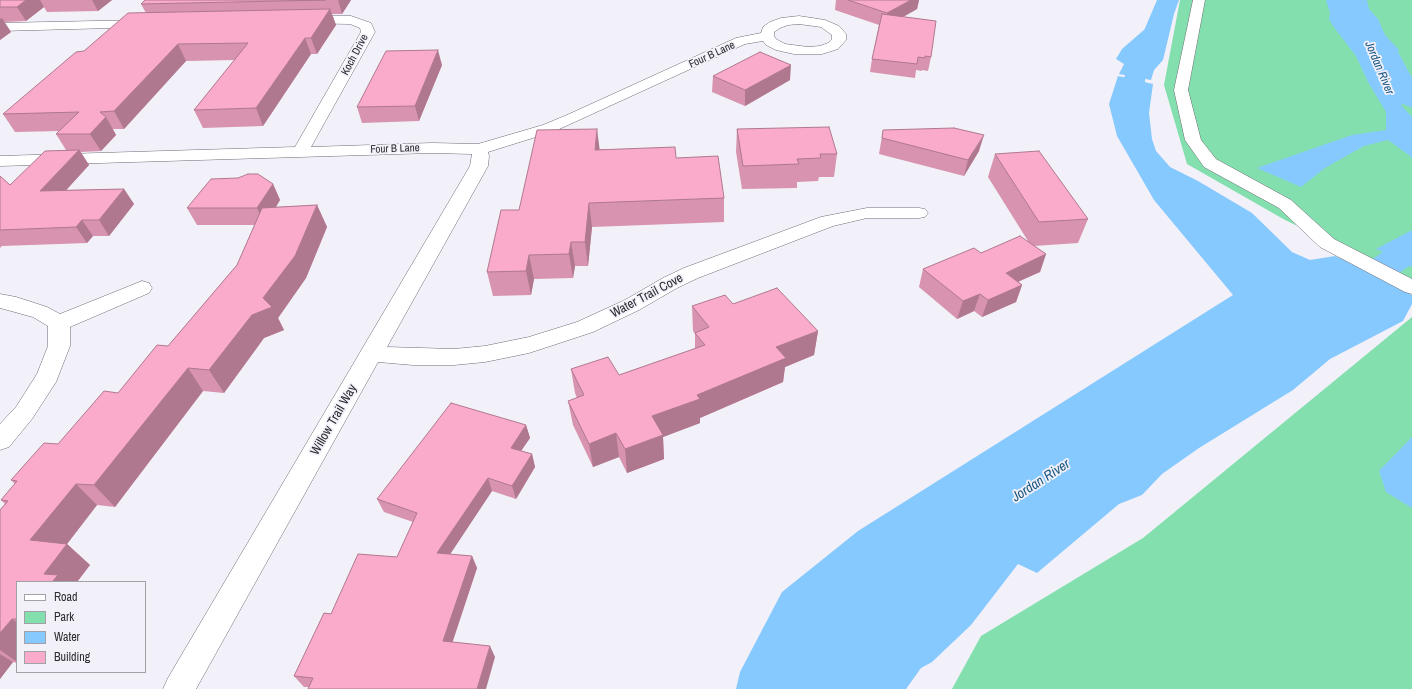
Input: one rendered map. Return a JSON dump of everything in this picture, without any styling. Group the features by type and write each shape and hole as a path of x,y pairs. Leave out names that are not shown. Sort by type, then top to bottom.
{"street":[{"path":"1199,0 1181,90 1193,140 1210,163 1285,204 1327,243 1412,288"},
{"name":"Koch Drive","path":"288,20 351,20 366,26 368,32 300,152"},
{"path":"799,20 825,24 839,34 839,40 833,46 822,50 808,51 781,47 771,42 767,36 768,30 775,25 786,21 799,20"},
{"path":"0,27 160,23"},
{"name":"Four B Lane","path":"0,161 432,148 479,149 567,121 741,41 767,36"},
{"name":"Willow Trail Way","path":"180,689 479,166 481,156 479,149"},
{"name":"Water Trail Cove","path":"372,354 412,357 454,357 485,354 535,343 585,327 632,305 670,283 691,273 828,221 840,217 867,213 919,213"},
{"path":"59,323 142,288"},
{"path":"0,301 16,304 40,312 59,323"},
{"path":"0,440 24,413 48,376 60,346 59,323"}],"green space":[{"path":"1180,0 1412,0 1412,280 1285,220 1187,164 1164,85"},
{"path":"1412,317 1412,689 952,689 981,636 1143,538"}],"water":[{"path":"1159,0 1179,0 1174,14 1163,60 1154,70 1151,80 1119,74 1124,64 1116,59 1122,49 1145,29 1159,6"},
{"name":"Jordan River","path":"1326,0 1367,0 1369,9 1378,19 1385,35 1399,50 1398,52 1412,78 1412,108 1403,104 1401,105 1412,117 1412,159 1388,140 1364,146 1325,168 1301,187 1257,168 1352,135 1386,130 1386,112 1368,82 1356,56 1329,19 1330,13"},
{"name":"Jordan River","path":"1118,76 1153,84 1149,113 1152,139 1156,151 1170,167 1198,181 1252,213 1292,252 1310,260 1335,256 1361,267 1383,252 1376,249 1412,230 1412,267 1409,266 1388,281 1412,295 1412,304 1403,321 1330,359 1293,390 1199,448 1162,474 1142,495 1119,504 1037,573 1018,564 971,625 932,662 921,668 906,689 736,689 740,672 782,592 858,531 1233,295 1154,200 1117,136 1109,104"},
{"path":"1412,437 1412,508 1386,492 1379,471"}],"building":[{"path":"0,0 26,0 17,7 0,7"},
{"path":"145,0 326,0 141,4"},
{"path":"848,0 911,0 887,13"},
{"path":"330,9 311,38 305,38 256,108 194,110 248,43 178,44 114,111 100,112 106,117 90,134 56,134 79,112 3,114 76,52 84,51 128,13"},
{"path":"882,14 936,21 931,57 918,57 917,64 872,59"},
{"path":"438,50 415,106 357,107 386,51"},
{"path":"760,52 791,65 745,90 713,76"},
{"path":"829,127 837,154 820,154 821,158 797,159 799,164 743,166 737,129"},
{"path":"954,128 984,135 968,160 882,138 883,130"},
{"path":"597,129 595,150 675,147 676,158 718,156 724,198 589,203 585,242 571,242 569,254 529,255 526,271 487,272 501,210 519,210 537,130"},
{"path":"79,150 40,191 124,189 99,220 82,220 76,227 0,230 0,176 10,185 45,151"},
{"path":"1039,151 1088,219 1039,222 995,154"},
{"path":"248,174 258,174 273,184 257,208 187,208 211,179 238,178"},
{"path":"317,205 295,256 263,298 272,307 252,315 209,370 188,368 94,485 76,484 30,540 67,544 44,574 58,575 53,581 16,581 16,619 12,619 0,633 0,510 8,501 1,500 17,481 11,480 44,443 58,444 104,391 118,393 157,345 168,346 237,265 262,208"},
{"path":"1020,236 1046,254 1006,273 1022,285 988,300 980,294 963,301 923,269 974,248 981,253"},
{"path":"777,288 818,331 776,347 786,358 697,395 700,399 652,416 663,435 625,449 616,433 589,444 568,401 584,395 571,369 608,357 619,375 705,345 695,333 709,327 692,306 725,295 733,304"},
{"path":"451,403 526,425 511,448 532,454 512,486 488,478 437,553 472,556 443,641 490,646 477,689 308,689 313,678 294,676 324,613 331,614 358,554 397,557 417,513 377,499"}],"waterway":[{"path":"1134,127 1131,115 1134,80 1167,0"}]}
